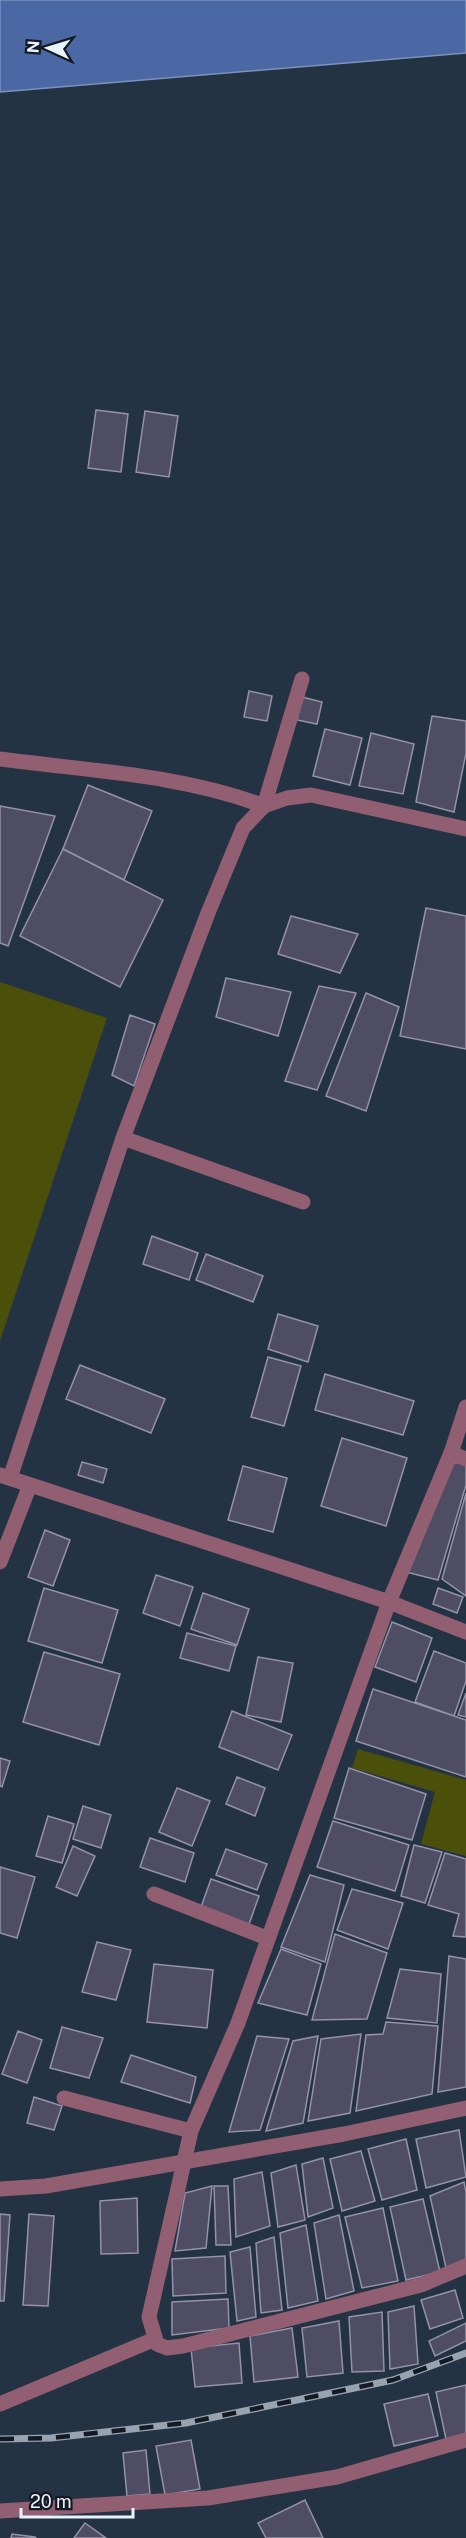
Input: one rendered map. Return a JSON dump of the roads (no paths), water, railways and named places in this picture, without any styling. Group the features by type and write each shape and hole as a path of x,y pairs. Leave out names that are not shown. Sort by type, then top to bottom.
{"street":[{"path":"302,679 264,806 243,828 227,864 123,1138 5,1477 389,1602 466,1632"},
{"path":"0,759 191,784 234,794 264,806 287,798 311,795 466,829"},
{"path":"123,1138 303,1202"},
{"path":"466,1407 450,1453 389,1602 238,2023 191,2132 149,2317 157,2344 167,2348 183,2346 421,2285 466,2266"},
{"path":"450,1453 466,1459"},
{"path":"0,1562 30,1485"},
{"path":"154,1894 267,1938"},
{"path":"64,2098 191,2132"},
{"path":"0,2189 46,2186 344,2134 466,2108"},
{"path":"0,2404 155,2339"},
{"path":"0,2511 208,2498 337,2477 466,2440"}],"water":[{"path":"0,0 466,0 466,53 0,92"}],"railway":[{"path":"0,2439 51,2438 186,2423 393,2380 466,2353"}]}
